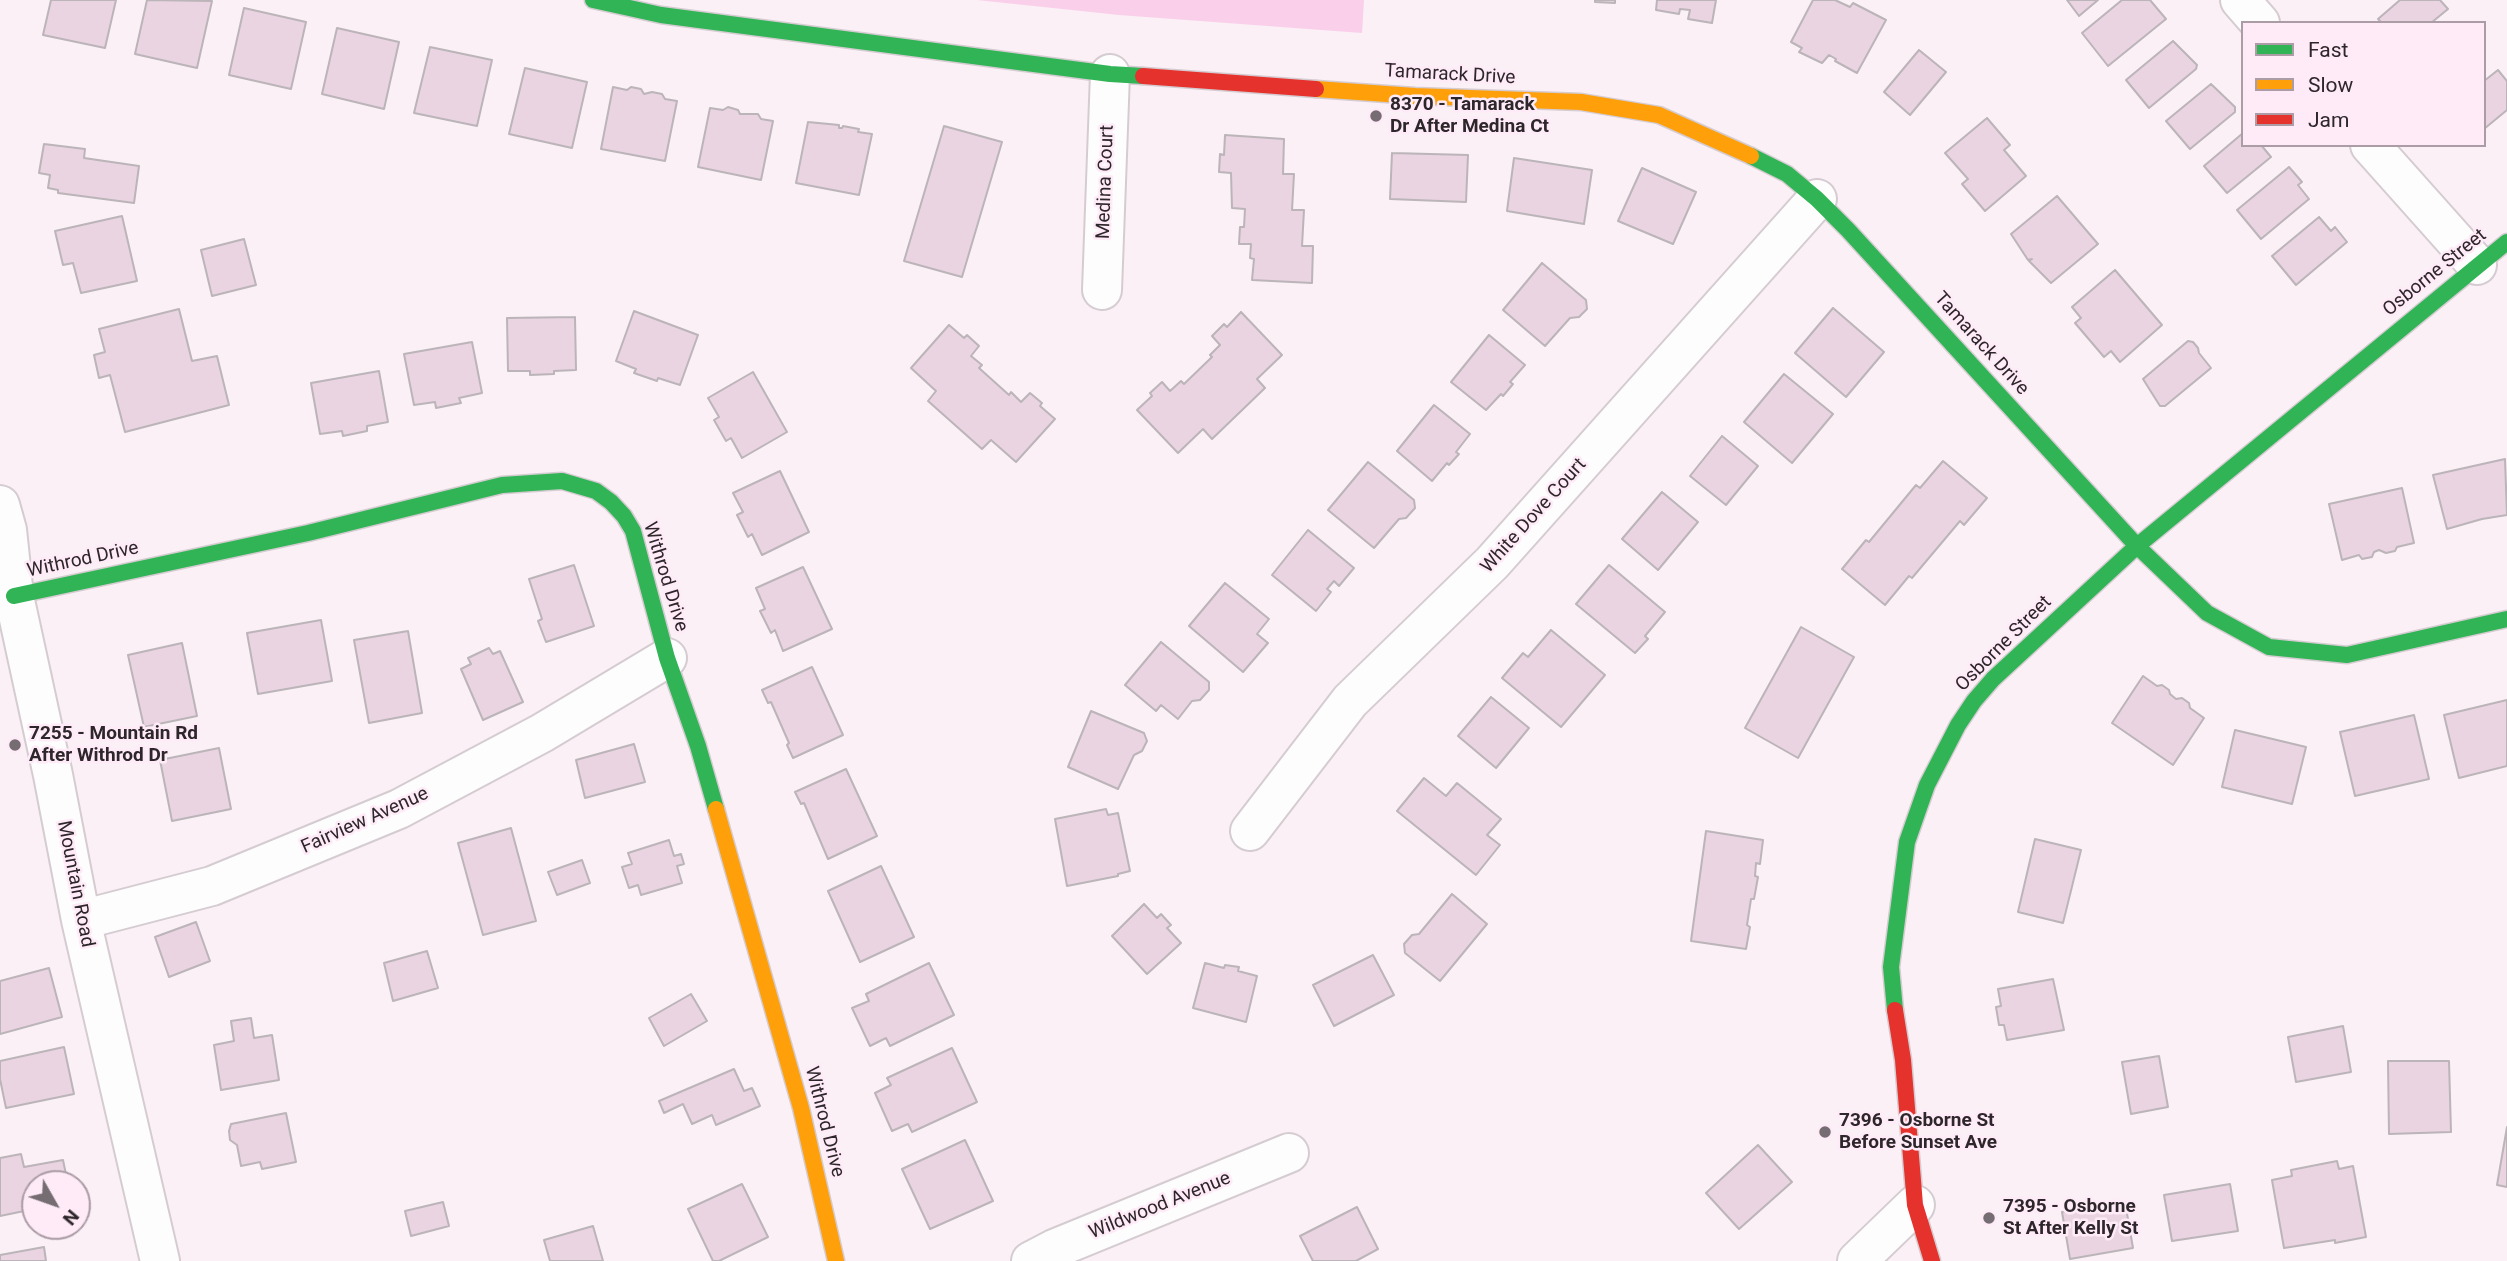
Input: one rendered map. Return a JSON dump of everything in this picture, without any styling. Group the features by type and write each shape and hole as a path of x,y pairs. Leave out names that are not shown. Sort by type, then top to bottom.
{"street":[{"name":"Tamarack Drive","path":"593,0 661,15 1110,74 1415,96 1581,102 1660,114 1787,174 1816,199 1867,251 2137,546 2207,613 2269,647 2347,655 2507,619"},
{"path":"2240,0 2258,21"},
{"name":"Medina Court","path":"1102,290 1110,74"},
{"path":"2372,147 2477,265"},
{"name":"White Dove Court","path":"1250,831 1350,701 1492,563 1816,199"},
{"name":"Osborne Street","path":"1932,1261 1915,1205 1903,1060 1897,1032 1891,967 1907,842 1916,812 1936,766 1958,725 1974,701 1993,680 2137,546 2507,242"},
{"name":"Withrod Drive","path":"14,596 308,533 502,485 562,481 580,484 596,491 624,516 639,549 667,658 698,746 797,1094 836,1261"},
{"name":"Mountain Road","path":"0,505 7,530 14,596 81,920 160,1261"},
{"name":"Fairview Avenue","path":"81,920 212,886 399,810 542,733 667,658"},
{"name":"Wildwood Avenue","path":"1031,1261 1054,1248 1289,1153"},
{"path":"1857,1261 1915,1205"}],"shaded area":[{"path":"977,0 1364,0 1362,33 1119,15"}],"building":[{"path":"51,0 116,0 105,48 43,35"},
{"path":"147,0 212,1 197,68 135,54"},
{"path":"1615,0 1615,3 1595,2"},
{"path":"1657,0 1716,0 1712,23 1688,19 1690,10 1680,9 1679,14 1656,10"},
{"path":"1813,0 1835,0 1850,7 1853,3 1886,20 1857,73 1829,55 1822,63 1799,52 1802,48 1791,42"},
{"path":"2067,0 2098,0 2079,16"},
{"path":"2122,0 2150,0 2166,19 2108,66 2082,33"},
{"path":"2400,0 2440,0 2448,9 2433,21 2378,19"},
{"path":"244,8 306,22 291,89 229,75"},
{"path":"337,28 399,42 384,109 322,94"},
{"path":"2173,41 2197,65 2196,69 2149,108 2126,80"},
{"path":"430,47 492,60 477,126 414,113"},
{"path":"1919,50 1946,72 1910,115 1884,92"},
{"path":"525,68 587,82 572,148 509,134"},
{"path":"2498,70 2507,81 2507,110 2486,127 2486,79"},
{"path":"2211,84 2235,107 2235,112 2190,149 2166,121"},
{"path":"613,87 641,89 644,94 662,94 665,99 677,101 665,161 601,149"},
{"path":"728,107 738,110 740,114 758,114 761,119 773,121 761,180 698,167 710,108 723,110"},
{"path":"1987,118 2010,145 2004,150 2026,176 1985,211 1962,184 1968,179 1945,153"},
{"path":"808,122 839,125 839,128 843,126 872,134 859,195 796,183"},
{"path":"944,126 1002,142 962,277 904,261"},
{"path":"1225,135 1284,139 1283,174 1294,174 1292,210 1304,210 1302,246 1313,246 1312,283 1252,280 1254,259 1250,258 1251,244 1239,244 1245,209 1232,208 1231,173 1219,172 1220,154 1224,155"},
{"path":"2241,135 2241,147 2263,147 2271,157 2227,193 2204,166"},
{"path":"44,144 85,149 84,158 139,166 134,203 58,193 58,190 48,188 50,175 39,173"},
{"path":"1392,153 1468,155 1466,202 1390,199"},
{"path":"1514,158 1592,170 1584,224 1507,211"},
{"path":"2289,167 2302,182 2298,185 2309,199 2261,239 2237,210"},
{"path":"1642,168 1696,192 1673,244 1618,221"},
{"path":"2057,196 2098,244 2051,283 2029,261 2032,259 2028,260 2011,234"},
{"path":"122,216 137,281 81,293 73,263 63,265 55,231"},
{"path":"2319,217 2331,231 2335,227 2347,242 2296,285 2272,256"},
{"path":"244,239 256,285 212,296 201,250"},
{"path":"1542,263 1586,300 1587,309 1579,317 1570,318 1545,346 1503,310"},
{"path":"2115,270 2162,325 2120,362 2111,351 2104,357 2075,323 2081,318 2072,307"},
{"path":"1833,308 1884,352 1846,397 1795,353"},
{"path":"179,309 192,361 217,356 229,405 125,432 110,375 99,378 94,355 105,352 99,329"},
{"path":"634,311 698,335 680,385 634,373 636,369 616,361"},
{"path":"1241,312 1282,355 1257,379 1265,388 1212,439 1203,429 1178,453 1137,410 1162,382 1170,391 1181,381 1184,384 1212,357 1210,355 1220,345 1212,336 1224,324 1227,327"},
{"path":"575,317 576,370 530,375 530,371 508,371 507,318"},
{"path":"949,325 964,338 967,335 979,346 971,356 982,365 979,368 1009,395 1011,392 1021,402 1030,393 1055,419 1016,462 991,440 982,449 928,401 936,391 911,368"},
{"path":"1489,335 1525,365 1510,382 1513,384 1503,396 1501,394 1486,410 1451,382"},
{"path":"2188,341 2193,342 2211,368 2165,406 2160,406 2143,379"},
{"path":"472,342 482,393 459,398 461,403 436,408 435,402 414,405 404,354"},
{"path":"379,371 388,422 367,426 367,431 343,436 342,431 320,434 311,383"},
{"path":"753,372 787,432 742,458 731,438 726,441 714,420 719,417 708,398"},
{"path":"1784,374 1833,414 1792,463 1744,422"},
{"path":"1434,405 1470,434 1456,452 1459,454 1449,465 1447,463 1432,481 1397,451"},
{"path":"1722,436 1758,466 1726,505 1690,476"},
{"path":"2505,459 2507,515 2447,529 2433,475"},
{"path":"1943,461 1987,498 1964,525 1960,521 1912,578 1909,576 1885,605 1842,569 1866,540 1869,542 1916,485 1920,488"},
{"path":"1368,462 1414,500 1415,508 1406,518 1399,519 1374,548 1328,510"},
{"path":"780,471 809,532 762,555 752,534 748,537 737,515 743,512 733,493"},
{"path":"2402,488 2414,543 2386,553 2379,550 2374,552 2372,557 2362,559 2359,555 2342,560 2329,504"},
{"path":"1662,492 1698,522 1658,570 1622,539"},
{"path":"1308,530 1354,568 1339,586 1334,581 1327,589 1331,592 1316,611 1272,575"},
{"path":"574,565 594,626 546,642 538,621 542,619 529,579"},
{"path":"1609,565 1665,612 1645,636 1648,639 1635,653 1576,604"},
{"path":"803,567 832,629 783,651 775,630 771,633 760,611 765,609 756,588"},
{"path":"1225,583 1269,619 1257,634 1268,643 1243,672 1189,626"},
{"path":"321,620 332,681 258,694 247,633"},
{"path":"1801,627 1854,657 1798,758 1745,728"},
{"path":"1551,630 1605,675 1561,727 1502,678 1523,653 1528,657"},
{"path":"408,631 422,713 369,723 354,640"},
{"path":"1161,642 1209,682 1209,690 1200,700 1192,701 1178,719 1161,705 1156,711 1125,685"},
{"path":"182,643 197,716 144,727 128,655"},
{"path":"489,648 493,654 500,651 523,702 483,720 461,669 471,664 468,658"},
{"path":"812,667 843,735 793,758 771,702 768,703 762,690"},
{"path":"2143,676 2157,686 2162,685 2176,699 2182,698 2204,718 2173,765 2112,723"},
{"path":"1491,697 1529,728 1496,768 1458,736"},
{"path":"2507,700 2507,766 2459,778 2444,715"},
{"path":"1091,711 1144,733 1147,741 1142,751 1134,755 1118,789 1068,767"},
{"path":"2414,715 2429,779 2355,796 2340,732"},
{"path":"2235,730 2306,747 2292,804 2222,787"},
{"path":"634,744 645,782 585,798 576,760"},
{"path":"219,748 231,809 172,821 160,760"},
{"path":"846,769 877,836 828,859 804,803 801,804 795,792"},
{"path":"1424,778 1446,796 1457,783 1501,819 1487,835 1500,845 1476,875 1397,811"},
{"path":"1106,809 1108,815 1118,813 1130,871 1067,886 1055,819"},
{"path":"511,828 536,921 483,935 458,843"},
{"path":"1706,831 1763,840 1760,864 1756,863 1755,876 1758,877 1754,899 1751,899 1746,949 1691,941"},
{"path":"2035,839 2081,850 2063,923 2018,912"},
{"path":"669,840 674,856 681,854 684,864 677,866 682,883 641,895 638,885 629,888 622,867 632,864 628,853"},
{"path":"582,860 590,883 557,895 548,872"},
{"path":"881,866 914,937 860,962 828,891"},
{"path":"1452,894 1487,924 1440,981 1405,953 1404,944 1412,935 1419,934"},
{"path":"1144,904 1157,918 1161,914 1171,925 1167,928 1181,943 1147,974 1112,936"},
{"path":"196,922 210,961 169,977 155,937"},
{"path":"427,951 438,988 393,1001 384,963"},
{"path":"1373,955 1394,995 1334,1026 1313,985"},
{"path":"929,963 954,1015 890,1046 886,1038 870,1046 852,1008 869,1001 866,994"},
{"path":"1205,963 1224,968 1225,965 1239,967 1238,971 1257,976 1246,1022 1193,1008"},
{"path":"49,968 62,1017 0,1034 0,981"},
{"path":"2053,979 2064,1030 2007,1040 2004,1025 1999,1025 1996,1007 2001,1006 1998,989"},
{"path":"691,994 707,1021 664,1046 649,1018"},
{"path":"251,1018 254,1038 272,1035 279,1080 221,1090 214,1045 234,1041 231,1021"},
{"path":"2343,1026 2351,1072 2296,1082 2288,1037"},
{"path":"64,1047 74,1094 6,1108 0,1079 0,1061"},
{"path":"952,1048 977,1102 912,1132 908,1124 892,1131 875,1093 891,1085 887,1078"},
{"path":"2159,1056 2168,1107 2131,1114 2122,1062"},
{"path":"2388,1061 2449,1061 2451,1132 2389,1134"},
{"path":"734,1069 744,1091 752,1088 760,1106 716,1125 712,1115 692,1124 683,1104 664,1113 659,1101"},
{"path":"286,1113 296,1162 262,1169 260,1162 241,1166 237,1145 230,1140 231,1124"},
{"path":"2507,1127 2507,1187 2497,1185"},
{"path":"965,1140 993,1201 930,1229 902,1169"},
{"path":"1758,1145 1792,1182 1739,1229 1706,1193"},
{"path":"21,1154 24,1167 63,1160 65,1170 21,1170 21,1212 0,1216 0,1158"},
{"path":"2337,1161 2339,1169 2353,1166 2366,1237 2284,1248 2272,1180 2292,1176 2291,1170"},
{"path":"742,1184 768,1237 719,1261 713,1261 688,1209"},
{"path":"2230,1184 2238,1231 2172,1241 2164,1195"},
{"path":"443,1202 449,1226 411,1236 405,1211"},
{"path":"2125,1202 2133,1248 2070,1259 2062,1212"},
{"path":"1357,1207 1378,1249 1356,1261 1313,1261 1300,1236"},
{"path":"593,1226 603,1261 550,1261 544,1240"},
{"path":"44,1247 46,1261 0,1261 0,1255"}],"traffic: fast":[{"path":"593,0 661,15 1110,74 1143,76"},
{"path":"1751,156 1787,174 1848,230 2137,546 2207,613 2269,647 2347,655 2507,619"},
{"path":"1895,1010 1891,967 1907,842 1927,785 1958,725 1974,701 1993,679 2137,546 2507,242"},
{"path":"14,596 308,533 502,485 562,481 596,491 624,516 633,531 667,658 698,746 716,809"}],"traffic: slow":[{"path":"1316,89 1415,96 1581,102 1659,115 1751,156"},
{"path":"716,809 801,1108 836,1261"}],"traffic: jam":[{"path":"1143,76 1316,89"},
{"path":"1895,1010 1903,1060 1915,1205 1932,1261"}],"place":[{"name":"8370 - Tamarack Dr After Medina Ct","path":"1376,116"},
{"name":"7255 - Mountain Rd After Withrod Dr","path":"15,745"},
{"name":"7396 - Osborne St Before Sunset Ave","path":"1825,1132"},
{"name":"7395 - Osborne St After Kelly St","path":"1989,1218"}]}
